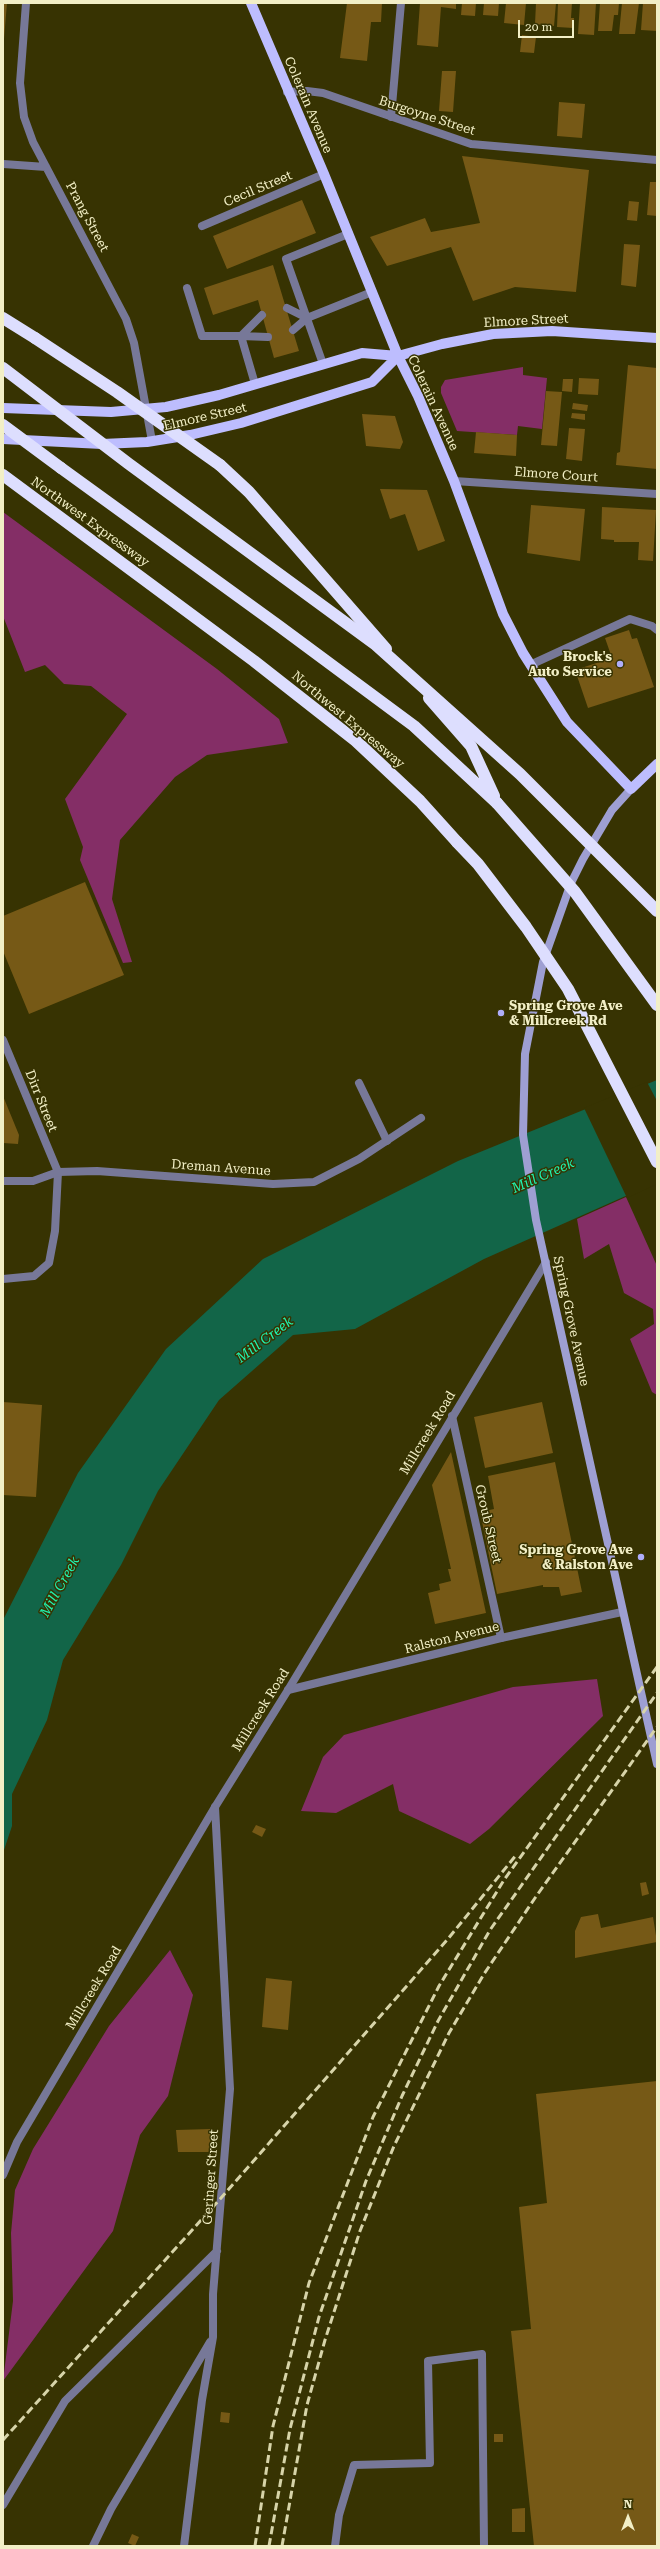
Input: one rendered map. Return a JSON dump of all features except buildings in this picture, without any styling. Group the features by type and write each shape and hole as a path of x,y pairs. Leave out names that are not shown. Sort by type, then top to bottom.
{"highway":[{"path":"3,318 117,392 220,465 249,492 471,746 497,803"},
{"path":"3,368 129,464 376,645 520,774 657,911"},
{"name":"Northwest Expressway","path":"3,425 414,726 497,803 576,892 657,1005"},
{"name":"Northwest Expressway","path":"3,475 254,660 350,736 420,801 478,864 526,927 568,989 657,1162"}],"main road":[{"name":"Colerain Avenue","path":"253,6 288,92 324,174 398,356 418,396 454,481 503,614 530,666 566,722 631,789"},
{"name":"Elmore Street","path":"3,408 92,412 146,409 201,400 362,352 398,356 436,345 493,334 552,331 657,338"},
{"name":"Elmore Street","path":"3,439 102,444 152,441 190,436 241,423 372,382 398,356"},
{"path":"631,789 657,764"},
{"name":"Spring Grove Avenue","path":"631,789 612,810 571,883 543,962 525,1054 523,1095 525,1156 546,1262 622,1612 657,1764"}],"street":[{"name":"Prang Street","path":"26,3 20,83 21,106 32,142 126,319 134,343 152,441"},
{"path":"391,117 402,3"},
{"name":"Burgoyne Street","path":"288,92 307,91 323,93 471,144 657,160"},
{"path":"3,164 46,167"},
{"name":"Cecil Street","path":"202,226 324,174"},
{"path":"323,364 286,259 348,234"},
{"path":"187,288 202,336 268,337"},
{"path":"293,330 307,318 372,292"},
{"path":"286,308 307,318"},
{"path":"241,336 262,315"},
{"path":"241,336 255,384"},
{"name":"Elmore Court","path":"454,481 657,494"},
{"path":"530,666 630,619 652,626 657,630"},
{"name":"Dirr Street","path":"3,1040 58,1172"},
{"path":"359,1083 387,1141"},
{"name":"Dreman Avenue","path":"3,1181 33,1181 58,1172 97,1171 294,1184 314,1182 329,1176 387,1141 421,1118"},
{"path":"3,1279 34,1276 49,1262 55,1231 58,1172"},
{"name":"Millcreek Road","path":"3,2175 17,2142 215,1807 288,1690 546,1262"},
{"name":"Groub Street","path":"452,1416 501,1638"},
{"name":"Ralston Avenue","path":"288,1690 501,1638 622,1612"},
{"name":"Geringer Street","path":"184,2546 202,2400 213,2336 213,2294 230,2089 215,1807"},
{"path":"3,2505 65,2401 217,2251"},
{"path":"93,2546 111,2509 213,2336"},
{"path":"335,2546 339,2515 354,2465 430,2463 428,2361 482,2354 484,2546"}],"shaded area":[{"path":"523,367 523,375 547,378 542,429 518,426 517,435 457,431 441,393 441,387 445,380"},
{"path":"3,512 217,669 279,719 288,743 207,755 175,777 120,840 112,899 132,962 123,963 80,860 83,847 65,799 127,714 91,686 64,684 45,665 25,672 3,616"},
{"path":"626,1197 657,1266 657,1395 652,1392 630,1339 654,1324 653,1309 624,1293 609,1244 584,1259 577,1219"},
{"path":"597,1679 603,1716 489,1829 470,1844 399,1811 393,1784 336,1813 301,1811 323,1757 344,1735 513,1687"},
{"path":"170,1950 193,1995 168,2096 140,2135 113,2231 3,2381 13,2301 11,2233 15,2190 33,2149 109,2026"}],"water":[{"name":"Mill Creek","path":"657,1080 657,1182 484,1259 355,1329 293,1335 219,1400 158,1491 121,1565 63,1660 47,1720 12,1794 12,1826 3,1853 3,1620 78,1473 166,1349 263,1259 458,1161"}],"pier":[{"path":"647,1082 657,1101 657,1184 627,1198 584,1108"}],"railway":[{"path":"255,2546 273,2426 309,2283 373,2117 439,1986 504,1880 657,1667"},
{"path":"269,2546 290,2429 319,2317 366,2181 402,2096 438,2021 490,1930 657,1693"},
{"path":"282,2546 307,2405 325,2340 360,2231 394,2146 449,2033 484,1974 535,1898 657,1727"},
{"path":"3,2440 221,2198 447,1940 517,1854"}],"place":[{"name":"Brock's Auto Service","path":"620,664"},
{"name":"Spring Grove Ave & Millcreek Rd","path":"501,1013"},
{"name":"Spring Grove Ave & Ralston Ave","path":"641,1557"}]}
